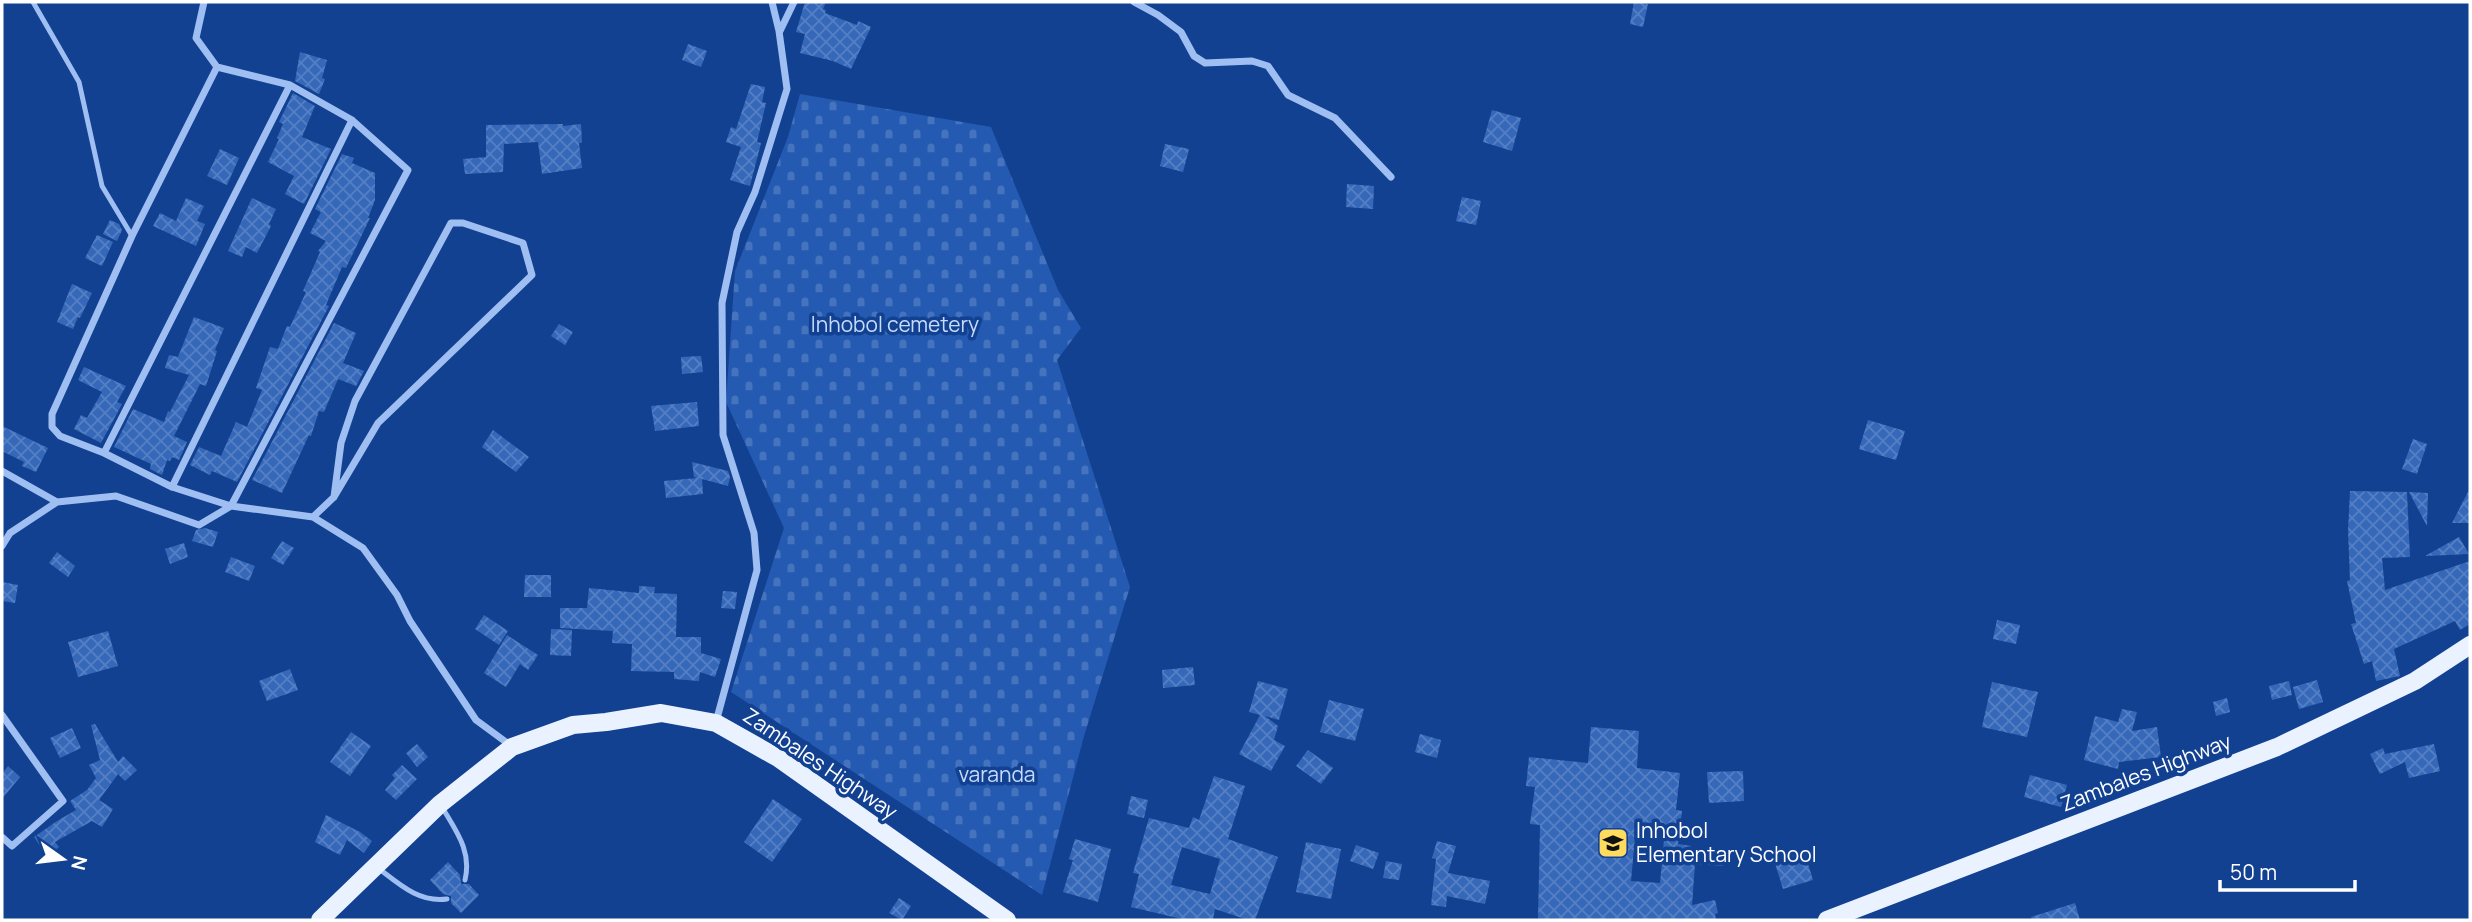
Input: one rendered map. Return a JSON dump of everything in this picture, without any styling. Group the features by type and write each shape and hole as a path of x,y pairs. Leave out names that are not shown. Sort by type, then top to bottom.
{"main road":[{"name":"Zambales Highway","path":"1827,920 2277,747 2415,681 2470,645"},
{"name":"Zambales Highway","path":"320,920 440,804 512,747 573,725 661,713 716,723 778,758 1007,920"}],"street":[{"path":"2,545 9,533 57,502 116,496 199,525 231,506 408,170 352,120 290,85 217,67 196,38 204,2"},
{"path":"716,723 757,570 754,533 723,435 722,303 737,232 755,192 787,89 772,2"},
{"path":"779,31 794,2"},
{"path":"1134,2 1181,32 1194,56 1205,63 1252,61 1268,66 1288,95 1335,118 1391,177"},
{"path":"217,67 132,236 52,414 52,427 60,436 104,453 172,487 231,506 313,517 363,548 397,595 449,683 476,720 512,747"},
{"path":"104,453 290,85"},
{"path":"172,487 352,120"},
{"path":"313,517 334,497 378,423 532,275 523,243 463,223 451,223 355,401 341,443 334,497"},
{"path":"2,471 57,502"},
{"path":"2,715 63,801 12,846 2,837"}],"lane":[{"path":"33,2 79,82 102,186 132,236"},
{"path":"440,804 464,848 469,865 465,880"},
{"path":"376,866 418,896 433,901 447,899"}],"green space":[{"name":"Inhobol cemetery","path":"800,94 991,127 1058,290 1081,328 1057,360 1130,587 1084,736 1042,895 731,692 784,528 726,402 735,271 788,137"}],"building":[{"path":"805,2 826,2 823,9 826,10 825,13 857,25 858,21 871,27 851,69 833,61 800,53 805,34 796,32"},
{"path":"1634,2 1648,4 1643,27 1630,24"},
{"path":"688,44 707,51 701,67 682,60"},
{"path":"300,52 327,60 322,78 325,79 319,94 295,81"},
{"path":"751,84 765,87 762,102 766,103 757,142 761,143 750,186 730,180 741,147 726,142 731,127 736,129"},
{"path":"293,93 315,106 302,137 331,149 304,204 285,194 294,176 268,162 279,139 277,138 283,124 279,122"},
{"path":"1492,110 1521,118 1512,151 1483,142"},
{"path":"581,124 582,143 579,143 582,168 542,174 538,142 504,144 503,172 465,174 463,159 486,157 486,125"},
{"path":"1165,144 1189,149 1183,172 1160,166"},
{"path":"220,149 239,158 227,185 207,176"},
{"path":"342,154 354,158 352,163 375,173 375,200 370,218 346,268 342,267 326,305 329,306 237,482 212,471 210,475 190,465 199,447 221,456 236,422 247,427 262,390 256,388 270,347 278,349 287,326 290,327 306,292 303,291 320,252 318,251 326,241 310,233 321,212 315,209"},
{"path":"1347,184 1374,186 1373,209 1346,207"},
{"path":"1462,197 1481,201 1476,225 1456,221"},
{"path":"186,198 204,206 197,221 205,224 196,246 153,226 160,213 176,221"},
{"path":"252,198 276,209 269,224 271,226 257,253 246,247 242,257 228,251"},
{"path":"110,220 119,224 122,230 117,241 103,234"},
{"path":"97,235 113,242 102,266 85,258"},
{"path":"72,284 92,293 73,329 57,322"},
{"path":"194,317 224,328 206,386 200,384 174,436 187,442 179,460 172,457 170,461 167,460 162,475 150,469 151,464 114,447 133,409 164,422 189,375 165,368 169,355 178,357"},
{"path":"334,323 356,333 343,363 364,371 356,386 338,379 324,412 319,411 311,436 309,435 282,493 252,480"},
{"path":"559,324 573,332 565,345 551,336"},
{"path":"701,356 703,372 682,374 681,357"},
{"path":"84,367 126,386 117,402 122,404 101,443 74,429 81,415 87,418 102,392 78,380"},
{"path":"697,402 699,426 655,431 651,406"},
{"path":"1868,420 1905,431 1896,460 1859,449"},
{"path":"2,426 48,448 36,472 22,466 24,462 2,451"},
{"path":"493,430 529,457 516,472 482,447"},
{"path":"2413,439 2427,444 2417,474 2402,469"},
{"path":"692,462 728,471 728,486 702,479 703,494 666,498 664,481 697,478 694,477"},
{"path":"2470,488 2470,523 2452,523"},
{"path":"2350,491 2407,492 2410,557 2382,558 2385,590 2470,561 2470,624 2460,630 2455,621 2394,649 2400,676 2376,681 2372,661 2364,664 2351,624 2356,623 2347,581 2350,580"},
{"path":"2409,492 2428,493 2427,526"},
{"path":"205,528 218,532 213,547 192,541 196,530"},
{"path":"2459,537 2469,554 2425,556"},
{"path":"282,541 294,548 283,565 271,558"},
{"path":"184,543 188,557 170,564 165,549"},
{"path":"57,552 75,566 68,577 49,563"},
{"path":"231,557 255,566 249,581 225,572"},
{"path":"525,575 551,575 551,597 524,597"},
{"path":"2,582 18,585 15,603 2,601"},
{"path":"639,586 655,587 654,593 677,594 676,637 701,637 701,653 721,659 715,677 700,672 699,681 674,679 674,672 631,671 632,644 612,643 613,631 560,628 560,608 587,608 589,588 639,593"},
{"path":"723,591 737,592 735,609 721,608"},
{"path":"484,615 508,631 499,645 475,629"},
{"path":"1997,620 2020,625 2016,644 1993,639"},
{"path":"551,629 572,630 571,656 550,655"},
{"path":"108,631 118,666 78,677 68,642"},
{"path":"507,635 538,655 528,670 520,664 506,687 484,673"},
{"path":"1193,667 1195,685 1163,688 1162,670"},
{"path":"290,669 298,690 267,701 259,681"},
{"path":"2317,680 2323,702 2299,709 2293,687"},
{"path":"1258,681 1288,689 1279,720 1265,716 1278,726 1274,740 1285,746 1271,771 1239,754 1260,715 1249,712"},
{"path":"2289,681 2292,695 2272,700 2269,686"},
{"path":"1992,682 2038,692 2027,737 1982,727"},
{"path":"2227,698 2230,712 2216,716 2213,702"},
{"path":"1329,700 1364,709 1355,741 1320,732"},
{"path":"2122,709 2137,712 2132,731 2157,727 2161,757 2119,762 2118,769 2084,760 2095,716 2118,722"},
{"path":"95,724 118,762 123,756 137,770 125,781 118,774 99,800 113,809 102,827 92,821 55,842 59,847 47,856 34,837 76,810 70,801 87,790 96,778 89,765 100,760 91,725"},
{"name":"Inhobol Elementary School","path":"1591,727 1639,731 1637,768 1680,773 1676,810 1682,811 1678,844 1691,846 1691,849 1724,851 1723,866 1695,864 1692,905 1715,900 1718,913 1715,914 1716,920 1538,920 1540,825 1530,824 1535,787 1526,786 1529,757 1588,763","holes":["1635,837 1664,840 1660,883 1631,881"]},
{"path":"72,728 81,748 60,758 50,738"},
{"path":"351,732 371,746 350,776 330,762"},
{"path":"1420,734 1441,740 1437,758 1415,752"},
{"path":"417,744 428,757 417,767 406,753"},
{"path":"2434,744 2440,771 2409,778 2405,762 2380,774 2370,754 2383,748 2385,754"},
{"path":"1308,750 1333,768 1321,784 1296,766"},
{"path":"402,765 417,779 396,800 385,790 395,778 392,775"},
{"path":"8,766 20,777 2,799 2,774"},
{"path":"1743,771 1744,801 1709,803 1707,772"},
{"path":"2030,775 2067,785 2061,807 2024,797"},
{"path":"1214,776 1245,786 1228,839 1278,857 1255,920 1215,909 1213,920 1186,920 1131,907 1139,874 1133,873 1149,818 1189,828 1193,817 1199,820","holes":["1182,847 1220,859 1210,894 1171,885"]},
{"path":"1131,796 1148,800 1144,818 1127,814"},
{"path":"773,799 802,819 772,862 744,842"},
{"path":"326,815 372,841 364,853 347,840 340,855 315,842"},
{"path":"1075,839 1111,849 1098,902 1063,892 1073,860 1069,859"},
{"path":"1437,841 1456,846 1448,873 1490,881 1485,904 1447,896 1446,907 1431,905 1436,859 1432,858"},
{"path":"1306,842 1341,849 1331,899 1296,892"},
{"path":"1356,845 1379,853 1373,869 1350,861"},
{"path":"1803,848 1813,880 1783,889 1773,857"},
{"path":"1386,861 1402,864 1399,880 1383,878"},
{"path":"448,862 460,875 461,884 469,884 479,895 461,913 451,903 451,896 443,894 430,880"},
{"path":"899,898 911,906 902,920 889,913"},
{"path":"2075,903 2080,920 2032,920 2031,917"}],"place":[{"name":"Inhobol Elementary School","path":"1613,843"}],"park label":[{"name":"varanda","path":"997,775"}]}
